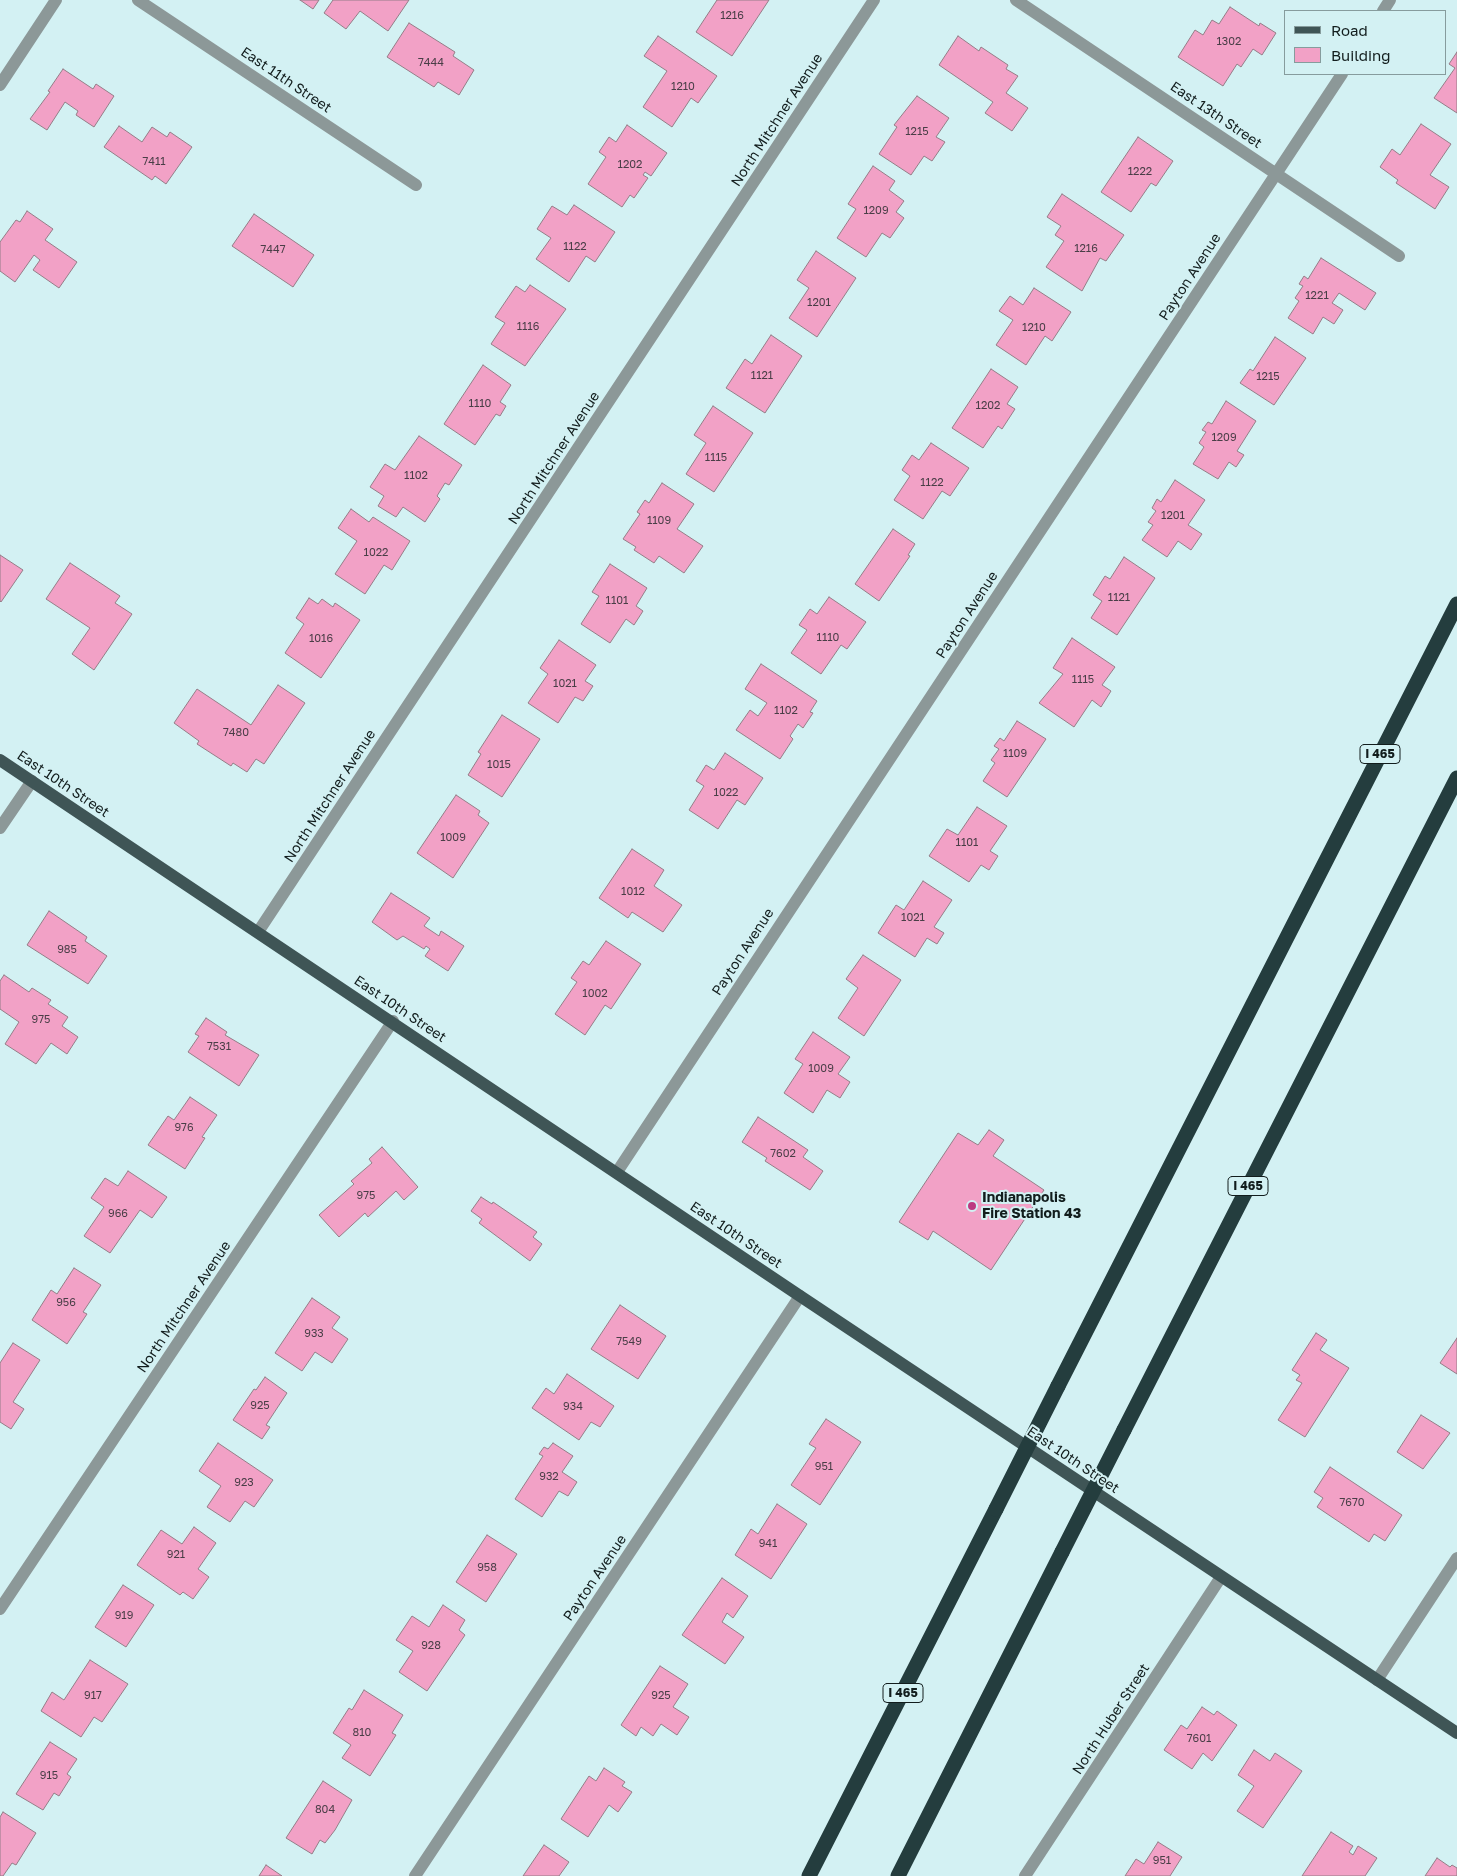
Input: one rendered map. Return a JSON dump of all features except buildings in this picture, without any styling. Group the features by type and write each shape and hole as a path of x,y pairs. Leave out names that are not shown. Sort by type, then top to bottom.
{"highway":[{"name":"I 465","path":"809,1876 1457,604"},
{"name":"I 465","path":"898,1876 1457,778"}],"main road":[{"name":"East 10th Street","path":"0,760 1457,1733"}],"street":[{"path":"0,85 56,0"},
{"name":"East 11th Street","path":"138,0 416,185"},
{"name":"North Mitchner Avenue","path":"258,932 874,0"},
{"name":"East 13th Street","path":"1016,0 1399,256"},
{"name":"Payton Avenue","path":"616,1172 1341,75"},
{"path":"0,828 32,780"},
{"name":"North Mitchner Avenue","path":"0,1609 392,1021"},
{"name":"Payton Avenue","path":"415,1876 800,1296"},
{"path":"1377,1680 1457,1558"},
{"name":"North Huber Street","path":"1025,1876 1221,1577"}],"place":[{"name":"Indianapolis Fire Station 43","path":"972,1206"}]}
